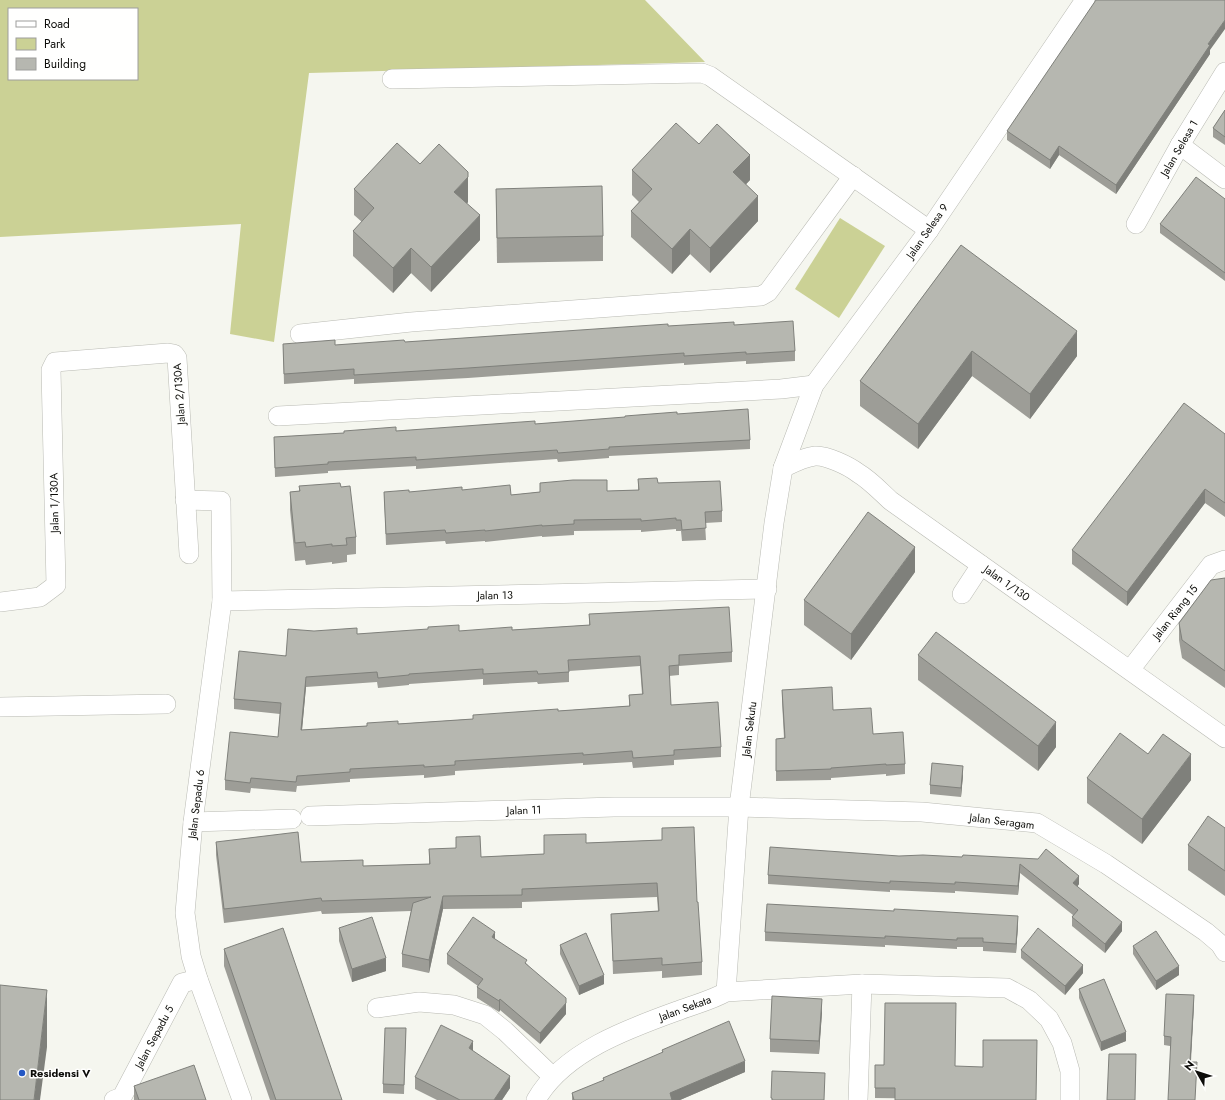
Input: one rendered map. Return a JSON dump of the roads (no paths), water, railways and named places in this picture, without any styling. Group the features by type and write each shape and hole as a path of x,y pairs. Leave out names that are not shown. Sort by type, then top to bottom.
{"street":[{"name":"Jalan Selesa 9","path":"783,468 814,385 929,230 1085,0"},
{"name":"Jalan Selesa 1","path":"1136,224 1180,145 1225,72"},
{"path":"392,80 702,73 710,76 929,230"},
{"path":"1180,145 1225,179"},
{"path":"300,334 411,322 761,296 771,288 853,176"},
{"name":"Jalan 2/130A","path":"55,362 168,353 174,354 176,358 188,554"},
{"name":"Jalan 1/130A","path":"0,602 40,598 56,585 51,370 55,362"},
{"path":"278,416 781,389 814,385"},
{"name":"Jalan 1/130","path":"783,468 801,459 824,456 858,472 892,501 1225,738"},
{"name":"Jalan Sekutu","path":"726,992 739,807 774,523 783,468"},
{"name":"Jalan Sepadu 6","path":"185,500 222,501 222,601 193,822 185,913 191,956 198,979 242,1100"},
{"name":"Jalan Riang 15","path":"1130,670 1211,565 1225,560"},
{"path":"962,594 981,565"},
{"name":"Jalan 13","path":"222,601 767,589"},
{"path":"0,707 166,704"},
{"name":"Jalan 11","path":"193,822 614,807 739,807"},
{"name":"Jalan Seragam","path":"739,807 922,812 1037,823 1106,864 1206,932 1220,944 1225,952"},
{"name":"Jalan Sepadu 5","path":"114,1100 122,1097 182,983 198,979"},
{"path":"858,1100 862,984"},
{"name":"Jalan Sekata","path":"536,1100 553,1077 578,1057 608,1038 726,992 862,984 1007,988 1029,1000 1049,1019 1062,1042 1070,1071 1070,1100"},
{"path":"377,1008 419,1002 454,1005 485,1015 505,1031 553,1077"}],"place":[{"name":"Residensi V","path":"22,1073"}]}
